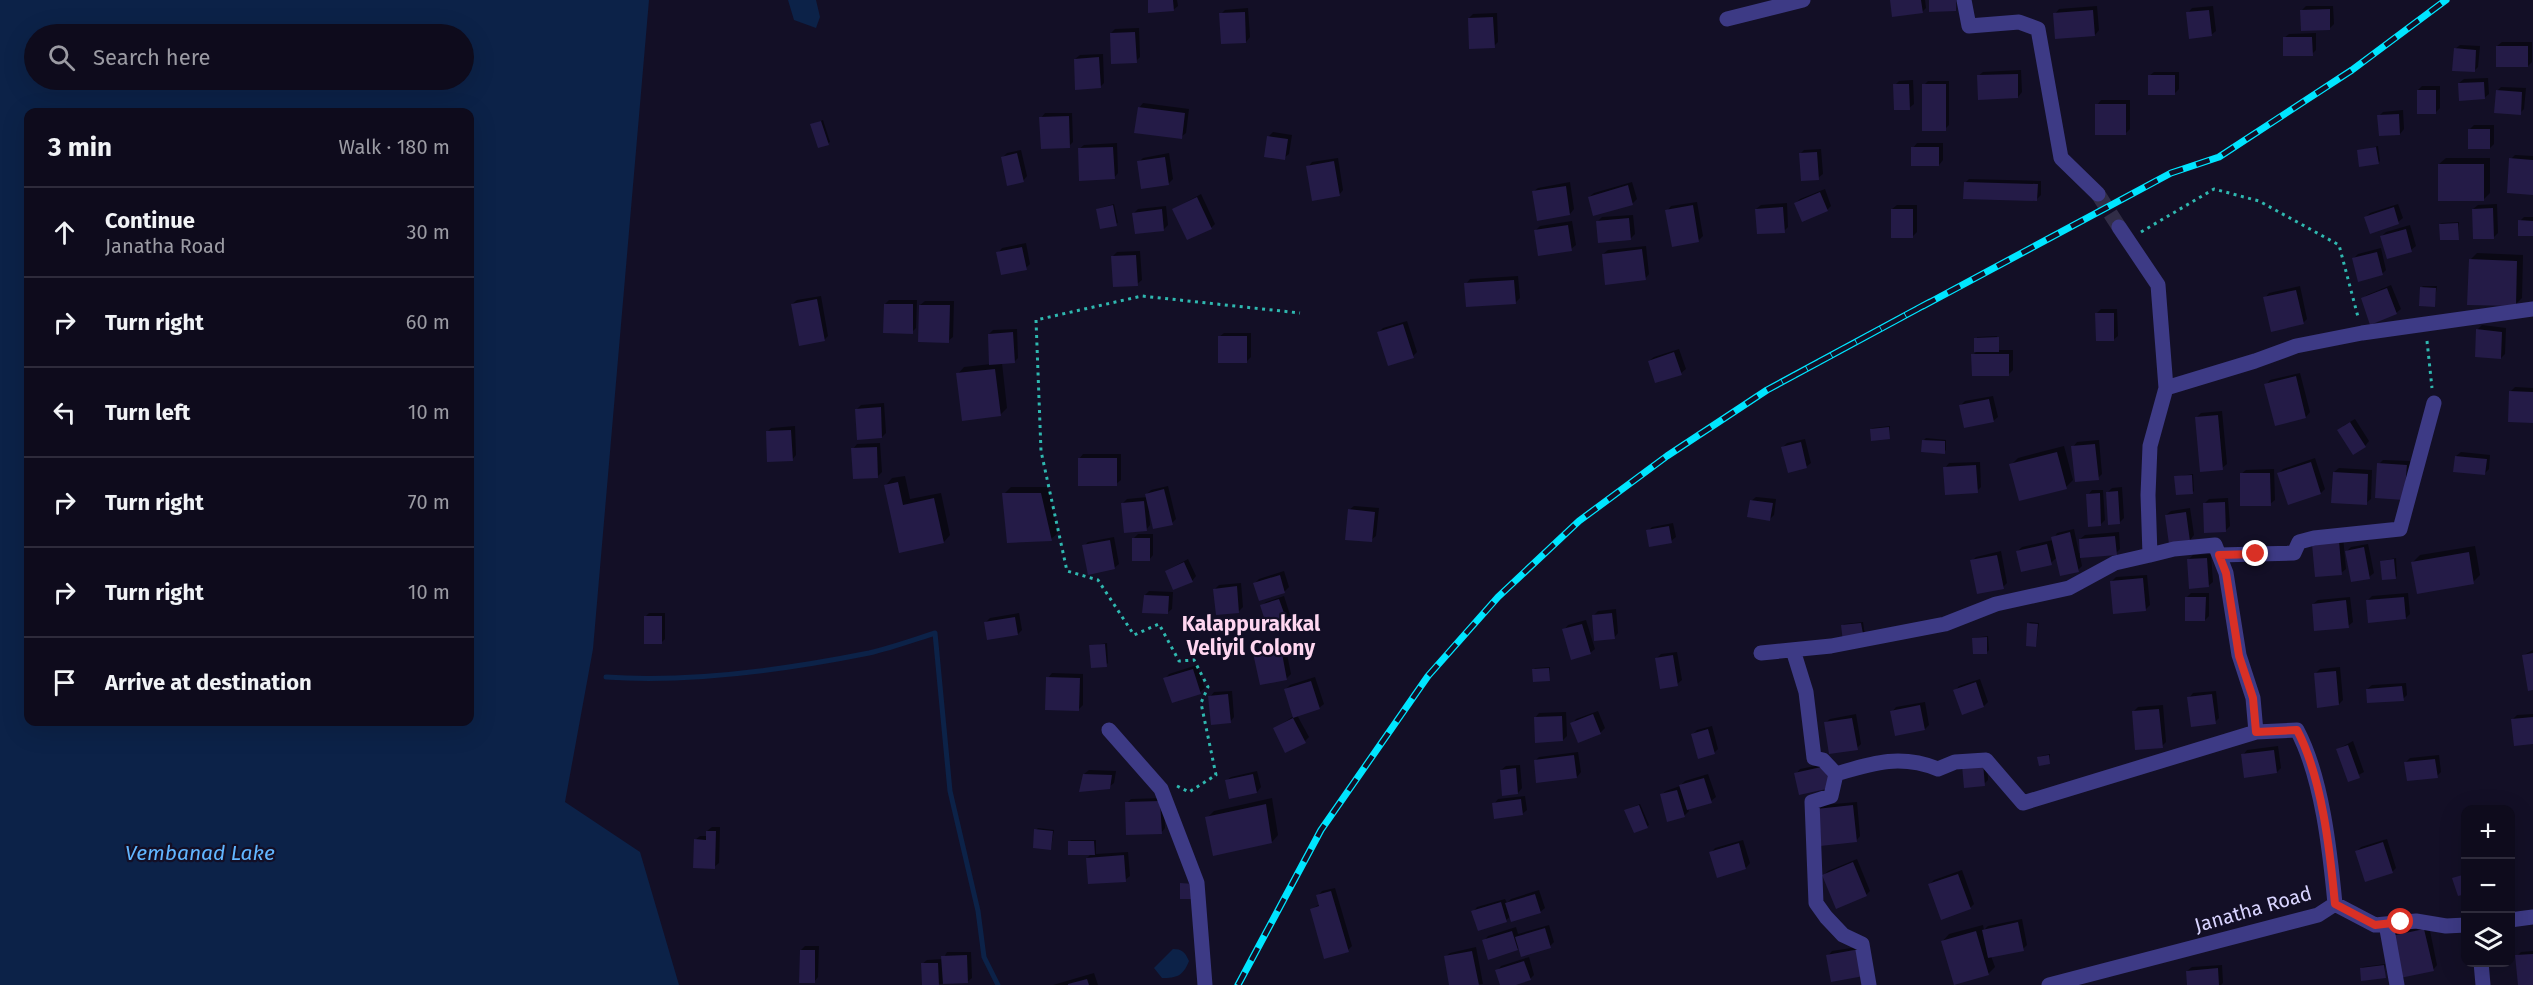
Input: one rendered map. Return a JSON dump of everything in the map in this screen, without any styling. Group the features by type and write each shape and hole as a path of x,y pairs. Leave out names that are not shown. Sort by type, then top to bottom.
{"street":[{"path":"1727,19 1803,0"},
{"path":"1964,0 1969,26 2019,22 2038,28 2061,158 2098,194"},
{"path":"2119,227 2158,285 2166,388 2150,446 2148,495 2150,555"},
{"path":"2166,388 2296,346 2362,333 2533,309"},
{"path":"2219,555 2294,553 2299,542 2314,538 2400,529 2434,403"},
{"path":"1761,653 1831,646 1945,624 1996,604 2069,588 2115,563 2174,549 2215,545 2226,573 2239,656 2253,698 2256,732"},
{"path":"1793,650 1806,692 1814,758 1823,760 1836,774"},
{"path":"1109,730 1161,789 1193,872 1197,883 1205,985"},
{"path":"1836,774 1886,760 1920,762 1938,769 1955,762 1986,760 2023,803 2256,732 2297,730 2308,751 2318,791 2335,904"},
{"path":"1836,774 1831,796 1812,802 1816,903 1843,935 1862,944 1869,985"},
{"name":"Janatha Road","path":"2049,985 2318,915 2335,904 2375,925 2416,921 2446,926 2461,925"},
{"path":"2515,919 2533,917"},
{"path":"2386,924 2397,985"},
{"path":"2481,967 2483,985"}],"path":[{"path":"2128,240 2214,189 2259,201 2339,245 2362,333"},
{"path":"1171,783 1189,792 1216,776 1201,703 1208,687 1194,660 1179,661 1159,624 1134,635 1098,580 1067,571 1041,451 1036,320 1142,296 1300,314"},
{"path":"2425,324 2434,403"}],"water":[{"name":"Vembanad Lake","path":"0,0 649,0 593,649 565,802 640,852 679,985 0,985"},
{"path":"788,0 816,0 820,17 816,28 794,20"},
{"path":"1173,949 1183,952 1189,961 1179,975 1162,978 1154,968"}],"building":[{"path":"1148,0 1173,0 1174,11 1148,13"},
{"path":"1890,0 1921,0 1923,13 1892,17"},
{"path":"1929,0 1956,0 1956,11 1929,12"},
{"path":"2330,9 2330,30 2301,31 2300,10"},
{"path":"2093,10 2095,36 2055,39 2053,13"},
{"path":"2209,10 2212,36 2189,39 2186,12"},
{"path":"1245,12 1246,43 1221,44 1219,13"},
{"path":"1493,17 1495,48 1469,49 1468,18"},
{"path":"1135,32 1137,63 1111,64 1110,33"},
{"path":"2283,37 2312,37 2313,56 2283,56"},
{"path":"2496,46 2528,46 2528,67 2496,67"},
{"path":"2454,48 2476,50 2475,72 2452,71"},
{"path":"1099,57 1101,88 1075,90 1074,59"},
{"path":"2018,74 2018,98 1978,100 1977,75"},
{"path":"2148,75 2175,75 2175,95 2148,95"},
{"path":"2484,82 2485,99 2459,101 2458,83"},
{"path":"1893,84 1909,84 1910,110 1894,110"},
{"path":"1922,84 1946,84 1946,131 1922,131"},
{"path":"2417,90 2436,90 2436,114 2417,114"},
{"path":"2496,90 2522,92 2521,115 2494,113"},
{"path":"2095,104 2126,104 2126,135 2095,135"},
{"path":"1138,107 1185,113 1182,139 1134,133"},
{"path":"2399,114 2400,135 2379,136 2377,115"},
{"path":"1069,116 1070,148 1041,149 1039,117"},
{"path":"821,121 829,145 818,148 810,124"},
{"path":"2468,129 2490,129 2490,149 2468,149"},
{"path":"1267,136 1288,139 1285,160 1264,157"},
{"path":"1113,147 1115,179 1079,181 1078,148"},
{"path":"1911,147 1939,147 1939,166 1911,166"},
{"path":"2376,147 2379,164 2359,167 2357,150"},
{"path":"1817,152 1819,180 1801,181 1799,153"},
{"path":"1017,153 1024,182 1007,186 1001,157"},
{"path":"1165,157 1169,185 1141,189 1137,161"},
{"path":"2509,158 2533,160 2533,195 2507,193"},
{"path":"1334,161 1340,196 1312,201 1306,166"},
{"path":"2438,164 2484,164 2484,201 2438,201"},
{"path":"1964,182 2038,184 2037,201 1963,199"},
{"path":"1628,185 1633,205 1593,216 1588,197"},
{"path":"1566,186 1570,215 1537,221 1532,191"},
{"path":"1820,192 1828,211 1802,222 1794,203"},
{"path":"1197,197 1212,229 1187,240 1172,209"},
{"path":"1113,205 1117,226 1100,229 1096,209"},
{"path":"1693,205 1699,242 1672,247 1665,210"},
{"path":"1783,207 1785,233 1757,234 1755,209"},
{"path":"2394,207 2399,224 2370,234 2364,217"},
{"path":"2493,208 2494,239 2473,239 2472,209"},
{"path":"1162,209 1164,231 1135,234 1132,213"},
{"path":"1891,209 1913,209 1913,238 1891,238"},
{"path":"1629,218 1631,240 1598,243 1596,221"},
{"path":"2518,220 2533,221 2533,236 2518,236"},
{"path":"2458,223 2459,240 2440,240 2439,224"},
{"path":"1568,225 1572,251 1538,256 1534,230"},
{"path":"2406,229 2412,252 2387,259 2380,236"},
{"path":"1022,247 1027,270 1001,275 996,252"},
{"path":"1642,249 1646,280 1605,285 1602,254"},
{"path":"2377,252 2383,275 2358,282 2352,258"},
{"path":"1136,255 1138,286 1113,287 1111,256"},
{"path":"2469,259 2517,261 2516,306 2467,305"},
{"path":"1514,280 1516,304 1466,307 1464,283"},
{"path":"2420,287 2436,288 2435,307 2419,306"},
{"path":"2387,288 2397,314 2370,325 2361,298"},
{"path":"2296,290 2304,324 2271,332 2263,297"},
{"path":"817,299 825,341 799,346 791,304"},
{"path":"884,304 913,304 913,334 883,333"},
{"path":"919,305 950,305 949,343 918,342"},
{"path":"2095,313 2114,313 2114,341 2096,341"},
{"path":"1403,324 1414,358 1388,366 1377,332"},
{"path":"2476,329 2502,332 2501,359 2475,357"},
{"path":"1013,332 1015,363 989,365 988,334"},
{"path":"1218,336 1247,336 1247,363 1218,363"},
{"path":"1999,337 1999,352 1974,352 1974,338"},
{"path":"1674,352 1682,375 1655,383 1648,361"},
{"path":"1971,354 2009,354 2009,376 1972,376"},
{"path":"995,369 1001,416 962,421 956,373"},
{"path":"2296,376 2306,418 2275,426 2264,384"},
{"path":"2509,391 2533,392 2533,423 2508,422"},
{"path":"1989,399 1994,422 1964,428 1959,405"},
{"path":"881,407 882,438 857,440 855,409"},
{"path":"2218,415 2223,470 2200,472 2195,417"},
{"path":"2350,422 2366,447 2353,455 2337,430"},
{"path":"1889,427 1890,439 1871,441 1870,429"},
{"path":"791,430 793,461 767,462 766,431"},
{"path":"1922,440 1945,441 1945,454 1921,452"},
{"path":"1801,442 1807,468 1788,473 1781,447"},
{"path":"2095,444 2099,480 2075,482 2071,446"},
{"path":"877,447 878,478 853,479 851,448"},
{"path":"2057,452 2067,489 2019,501 2009,464"},
{"path":"2455,456 2487,459 2485,475 2453,472"},
{"path":"1078,458 1117,458 1117,486 1078,486"},
{"path":"2311,462 2321,494 2288,505 2277,473"},
{"path":"2377,463 2407,465 2404,500 2375,498"},
{"path":"1976,465 1978,493 1945,495 1943,467"},
{"path":"2333,472 2368,474 2367,505 2331,503"},
{"path":"2240,473 2270,473 2271,506 2240,506"},
{"path":"2192,475 2193,494 2176,495 2174,476"},
{"path":"898,482 903,505 934,498 944,543 899,553 884,485"},
{"path":"1164,489 1173,525 1153,529 1145,494"},
{"path":"2118,491 2120,524 2108,525 2106,492"},
{"path":"1002,493 1041,493 1052,541 1007,543"},
{"path":"2100,493 2101,526 2088,527 2086,494"},
{"path":"1750,500 1773,503 1770,521 1747,517"},
{"path":"1144,501 1147,531 1124,533 1121,503"},
{"path":"2225,502 2226,532 2204,533 2203,503"},
{"path":"1348,509 1375,512 1372,542 1345,540"},
{"path":"2186,512 2190,541 2169,544 2165,515"},
{"path":"1669,526 1672,543 1649,547 1646,530"},
{"path":"2070,532 2079,572 2060,576 2051,537"},
{"path":"2115,536 2117,555 2080,558 2079,539"},
{"path":"1132,538 1150,538 1150,561 1132,561"},
{"path":"1110,540 1115,569 1088,575 1082,545"},
{"path":"2339,541 2342,575 2315,577 2312,544"},
{"path":"2047,544 2052,565 2021,572 2016,551"},
{"path":"2364,547 2370,579 2351,582 2345,551"},
{"path":"2469,552 2474,584 2417,594 2411,562"},
{"path":"1997,555 2004,589 1977,594 1970,560"},
{"path":"2207,558 2209,587 2189,589 2187,559"},
{"path":"2394,559 2396,579 2382,580 2380,561"},
{"path":"1184,562 1193,582 1173,590 1165,571"},
{"path":"1280,575 1285,593 1259,601 1253,583"},
{"path":"2143,578 2146,611 2113,614 2110,581"},
{"path":"1237,586 1239,613 1216,615 1213,589"},
{"path":"1144,595 1169,596 1168,614 1142,613"},
{"path":"2185,597 2206,597 2205,621 2185,621"},
{"path":"2404,597 2406,619 2368,623 2366,600"},
{"path":"1279,599 1288,624 1268,630 1260,605"},
{"path":"2346,600 2349,628 2314,631 2312,604"},
{"path":"1612,613 1615,639 1594,641 1592,615"},
{"path":"644,616 662,616 662,644 644,644"},
{"path":"1015,617 1018,635 987,640 984,622"},
{"path":"1861,623 1864,639 1843,642 1841,625"},
{"path":"2027,623 2038,624 2036,647 2026,646"},
{"path":"1582,624 1591,654 1571,660 1562,629"},
{"path":"1987,637 1987,654 1973,654 1972,638"},
{"path":"1105,644 1107,667 1091,668 1089,645"},
{"path":"1281,648 1287,680 1260,685 1253,653"},
{"path":"2533,653 2533,690 2528,691 2522,655"},
{"path":"1673,655 1678,686 1660,689 1655,658"},
{"path":"1549,668 1550,681 1533,682 1532,669"},
{"path":"1193,669 1201,694 1172,703 1163,678"},
{"path":"2336,671 2339,705 2317,708 2314,673"},
{"path":"1046,677 1080,678 1079,711 1045,710"},
{"path":"1311,681 1320,709 1293,718 1284,689"},
{"path":"1976,682 1984,707 1962,715 1953,690"},
{"path":"2402,686 2404,701 2367,703 2366,689"},
{"path":"1228,694 1231,723 1211,725 1208,696"},
{"path":"2212,694 2216,724 2191,727 2187,697"},
{"path":"1920,705 1925,730 1895,736 1890,711"},
{"path":"2159,709 2163,748 2135,750 2132,711"},
{"path":"1593,714 1601,734 1578,743 1570,723"},
{"path":"1562,716 1563,741 1535,743 1534,717"},
{"path":"2533,717 2533,744 2514,746 2511,719"},
{"path":"1293,718 1306,743 1285,753 1273,728"},
{"path":"1852,718 1858,750 1829,754 1824,722"},
{"path":"1708,729 1715,754 1698,759 1691,734"},
{"path":"2348,745 2360,778 2348,782 2336,749"},
{"path":"2274,750 2277,773 2244,778 2241,754"},
{"path":"1574,755 1577,778 1536,783 1534,760"},
{"path":"2049,755 2050,764 2039,766 2037,757"},
{"path":"2435,759 2438,778 2407,781 2404,762"},
{"path":"1983,763 1985,786 1964,788 1962,765"},
{"path":"1826,766 1831,788 1799,795 1794,773"},
{"path":"1516,768 1518,794 1502,796 1500,770"},
{"path":"1083,774 1112,775 1110,789 1079,792"},
{"path":"1253,774 1257,793 1229,799 1225,780"},
{"path":"1704,778 1712,803 1687,810 1679,785"},
{"path":"1677,790 1685,817 1667,822 1660,794"},
{"path":"1521,799 1523,815 1494,819 1492,803"},
{"path":"1160,801 1162,834 1126,835 1125,802"},
{"path":"1266,804 1272,843 1213,856 1205,817"},
{"path":"1639,805 1648,828 1634,833 1624,810"},
{"path":"1853,805 1857,842 1820,846 1816,809"},
{"path":"1034,829 1053,831 1051,850 1033,848"},
{"path":"706,831 716,831 715,869 693,868 694,839 706,840"},
{"path":"1068,841 1094,841 1095,855 1068,855"},
{"path":"2383,842 2393,873 2365,882 2355,851"},
{"path":"1739,843 1746,869 1717,878 1709,852"},
{"path":"1124,855 1126,882 1088,884 1086,858"},
{"path":"1853,862 1867,896 1836,909 1822,875"},
{"path":"1958,874 1971,909 1941,920 1928,884"},
{"path":"2461,875 2461,895 2458,896 2452,878"},
{"path":"1180,883 1195,884 1194,899 1180,899"},
{"path":"1331,891 1349,952 1324,959 1310,909 1319,906 1316,895"},
{"path":"1535,894 1541,913 1511,922 1505,903"},
{"path":"1501,902 1507,922 1478,931 1471,911"},
{"path":"2018,922 2024,951 1988,958 1982,930"},
{"path":"1545,928 1551,948 1521,957 1515,937"},
{"path":"2424,929 2434,971 2400,978 2391,936"},
{"path":"1512,931 1518,950 1488,960 1482,940"},
{"path":"1976,931 1989,975 1954,985 1941,941"},
{"path":"1860,949 1864,976 1831,982 1826,955"},
{"path":"800,950 815,950 815,983 799,983"},
{"path":"1472,951 1479,985 1449,985 1444,956"},
{"path":"2533,954 2533,985 2518,985 2515,955"},
{"path":"967,955 968,983 943,984 941,956"},
{"path":"1524,961 1531,980 1516,985 1500,985 1495,970"},
{"path":"921,963 938,963 939,985 922,985"},
{"path":"2384,965 2386,978 2361,981 2360,968"},
{"path":"2218,968 2219,985 2187,985 2186,971"},
{"path":"1087,979 1089,985 1068,985 1068,984"}],"waterway":[{"path":"606,677 705,677 771,670 869,653 935,633 950,791 978,911 984,957 998,985"}],"tunnel":[{"path":"2098,194 2119,227"}],"railway":[{"path":"1923,306 2171,173 2219,157 2352,70 2446,0"},
{"path":"1238,985 1321,830 1428,676 1498,597 1579,521 1667,456 1767,390 1930,302 1767,390"}],"district":[{"name":"Kalappurakkal Veliyil Colony","path":"1251,636"}],"route":[{"path":"2256,554 2219,555 2226,573 2239,656 2253,698 2256,732 2297,730 2308,751 2318,791 2335,904 2375,925 2401,922"}]}
